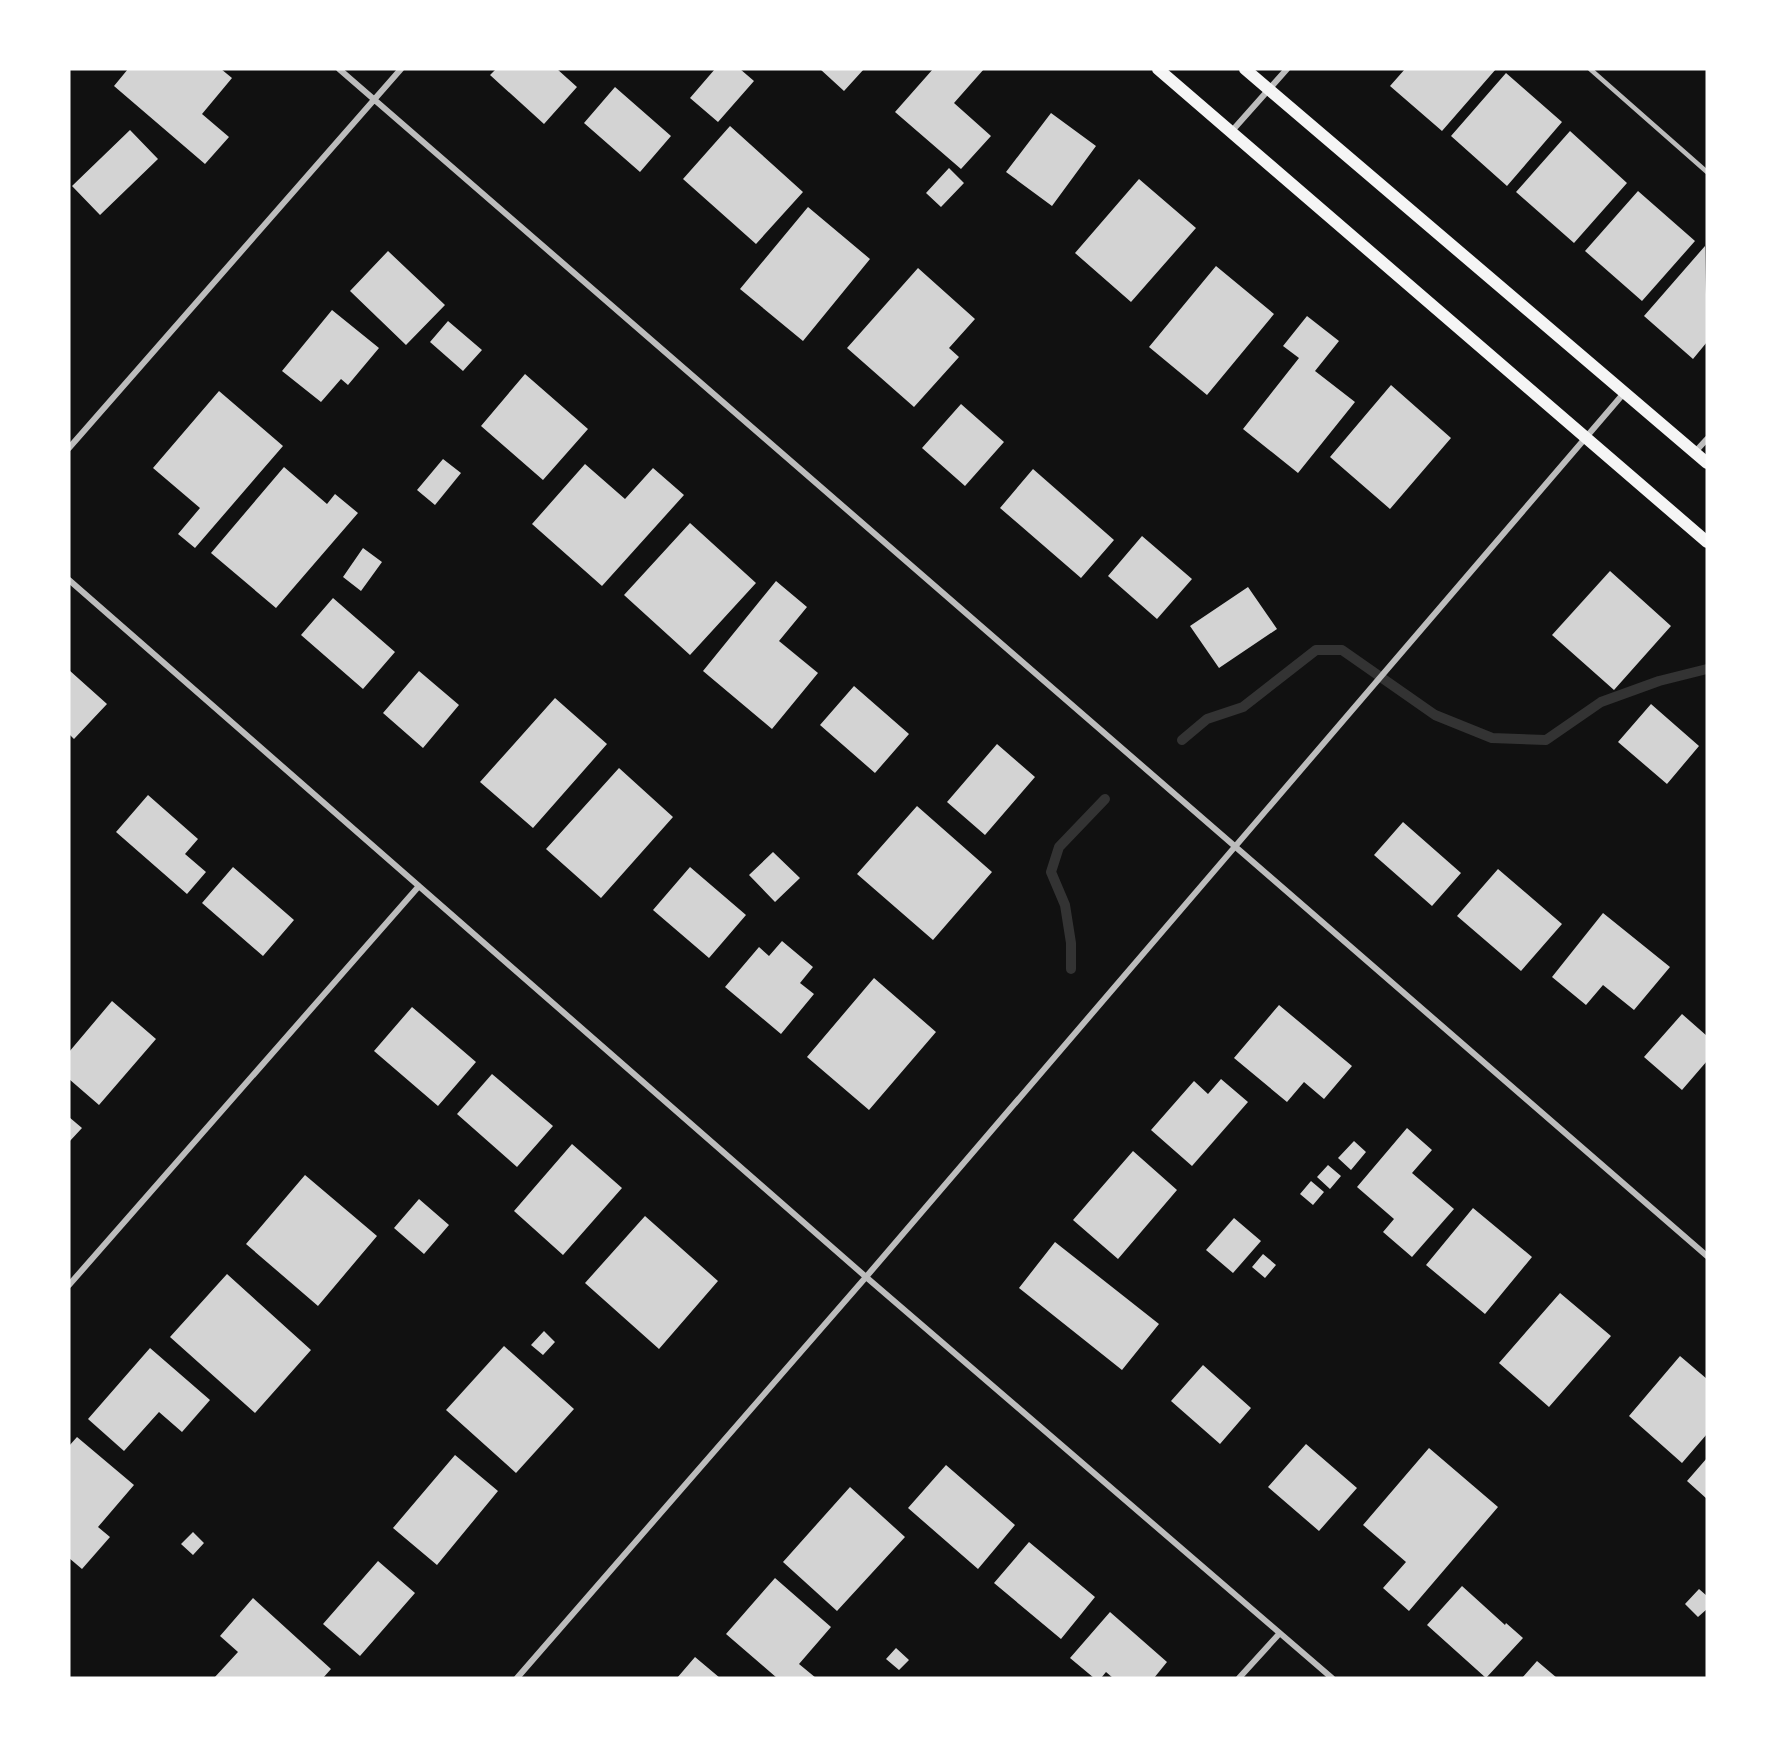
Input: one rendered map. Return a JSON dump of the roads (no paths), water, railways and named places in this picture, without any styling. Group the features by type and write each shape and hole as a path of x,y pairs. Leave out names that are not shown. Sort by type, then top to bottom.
{"main road":[{"path":"1158,69 1707,542"},
{"path":"1245,69 1707,463"}],"street":[{"path":"339,69 1707,1256"},
{"path":"69,448 400,69"},
{"path":"1231,132 1287,69"},
{"path":"516,1678 866,1277 1624,392"},
{"path":"1695,452 1707,439"},
{"path":"69,580 866,1277 1332,1678"},
{"path":"69,1285 418,886"},
{"path":"1239,1678 1279,1634"}],"lane":[{"path":"1590,69 1707,172"}],"waterway":[{"path":"1182,740 1207,719 1243,707 1316,650 1342,650 1435,715 1492,738 1546,740 1601,702 1659,681 1707,669"},
{"path":"1071,969 1071,943 1065,905 1051,872 1059,847 1105,799"}]}
